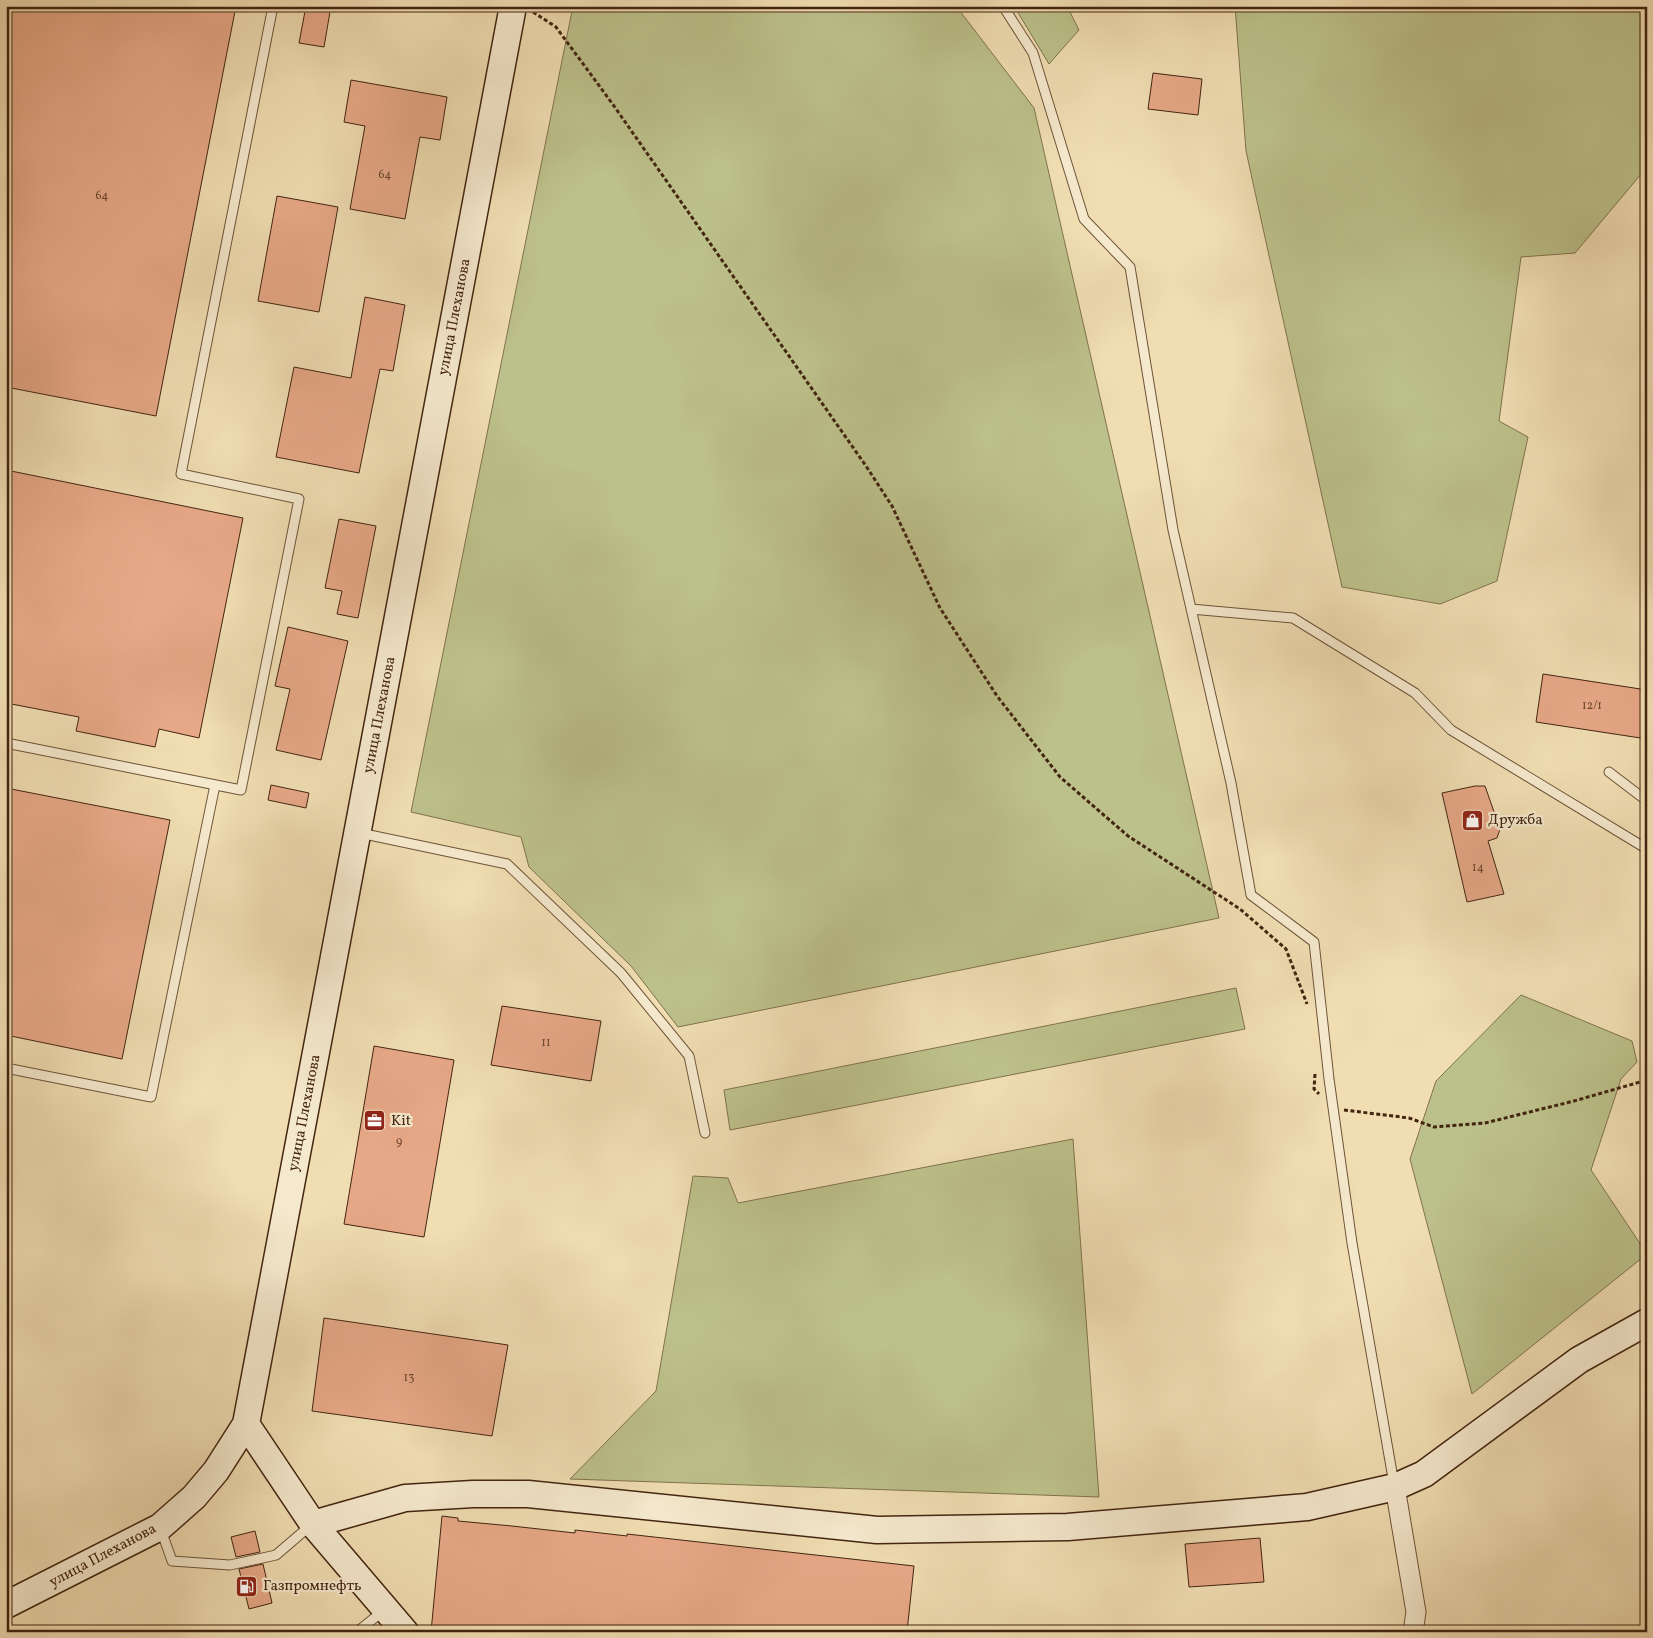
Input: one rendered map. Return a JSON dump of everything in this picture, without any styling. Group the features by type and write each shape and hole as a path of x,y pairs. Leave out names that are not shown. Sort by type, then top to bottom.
{"main road":[{"name":"улица Плеханова","path":"6,1605 160,1527 194,1497 216,1471 246,1424 358,833 523,9"},
{"path":"313,1524 405,1498 473,1494 528,1494 877,1530 1068,1527 1307,1507 1395,1487 1424,1474 1579,1360 1647,1322"},
{"path":"246,1424 313,1524 405,1632"}],"street":[{"path":"1395,1487 1416,1612 1413,1632"}],"lane":[{"path":"6,743 241,790 299,499 181,474 273,6"},
{"path":"1003,6 1033,53 1084,219 1130,267 1173,530 1231,783 1251,896 1314,942 1333,1107 1352,1243 1395,1487"},
{"path":"1191,609 1294,618 1415,693 1451,730 1647,849"},
{"path":"1609,772 1647,801"},
{"path":"6,1068 151,1097 215,785"},
{"path":"358,833 507,864 621,973 689,1056 705,1133"},
{"path":"160,1527 172,1560 230,1565 276,1555 313,1524"},
{"path":"357,1632 385,1609"}],"path":[{"path":"523,9 556,27 614,106 866,466 892,506 940,608 997,696 1054,770 1128,836 1240,909 1286,949 1310,1011"},
{"path":"1315,1072 1314,1089 1333,1107 1409,1118 1434,1127 1485,1123 1574,1101 1647,1080"}],"green space":[{"path":"573,6 956,6 1034,108 1219,918 678,1027 631,966 529,867 521,837 411,812"},
{"path":"1014,6 1067,6 1079,30 1049,64"},
{"path":"1235,6 1647,6 1647,167 1575,253 1521,257 1499,421 1528,437 1497,581 1440,604 1342,587 1246,151"},
{"path":"1236,988 1245,1029 730,1130 724,1090"},
{"path":"1521,995 1632,1041 1637,1062 1621,1079 1591,1170 1647,1254 1472,1394 1410,1159 1436,1081"},
{"path":"1073,1139 1099,1497 570,1479 656,1391 693,1176 728,1178 738,1203"}],"building":[{"path":"6,6 236,6 156,416 6,387"},
{"path":"306,6 331,6 324,47 299,43"},
{"path":"1153,73 1202,79 1198,115 1148,109"},
{"path":"351,80 447,97 440,140 420,137 405,219 350,209 365,126 344,122"},
{"path":"277,196 338,207 319,312 258,301"},
{"path":"365,297 405,305 393,371 380,369 359,473 276,457 294,367 351,378"},
{"path":"6,470 243,518 199,738 159,729 155,747 76,731 79,717 6,703"},
{"path":"339,519 376,526 358,618 337,614 342,591 325,588"},
{"path":"288,627 348,641 321,760 276,750 290,689 275,686"},
{"path":"1543,674 1647,690 1647,739 1536,722"},
{"path":"271,785 309,793 306,808 268,800"},
{"path":"1475,786 1485,786 1500,829 1497,838 1488,841 1504,894 1467,902 1442,793"},
{"path":"6,788 170,820 122,1059 6,1035"},
{"path":"502,1006 601,1021 591,1081 491,1065"},
{"path":"374,1046 454,1060 424,1237 344,1224"},
{"path":"324,1318 508,1345 492,1436 312,1411"},
{"path":"442,1516 458,1518 458,1521 575,1533 575,1530 627,1536 627,1534 914,1566 907,1632 431,1632"},
{"path":"255,1531 260,1552 236,1557 231,1537"},
{"path":"1260,1538 1264,1582 1189,1587 1185,1544"},
{"path":"263,1564 272,1603 249,1609 239,1569"}],"place":[{"name":"Дружба","path":"1472,820"},
{"name":"Kit","path":"375,1121"},
{"name":"Газпромнефть","path":"247,1586"}]}
